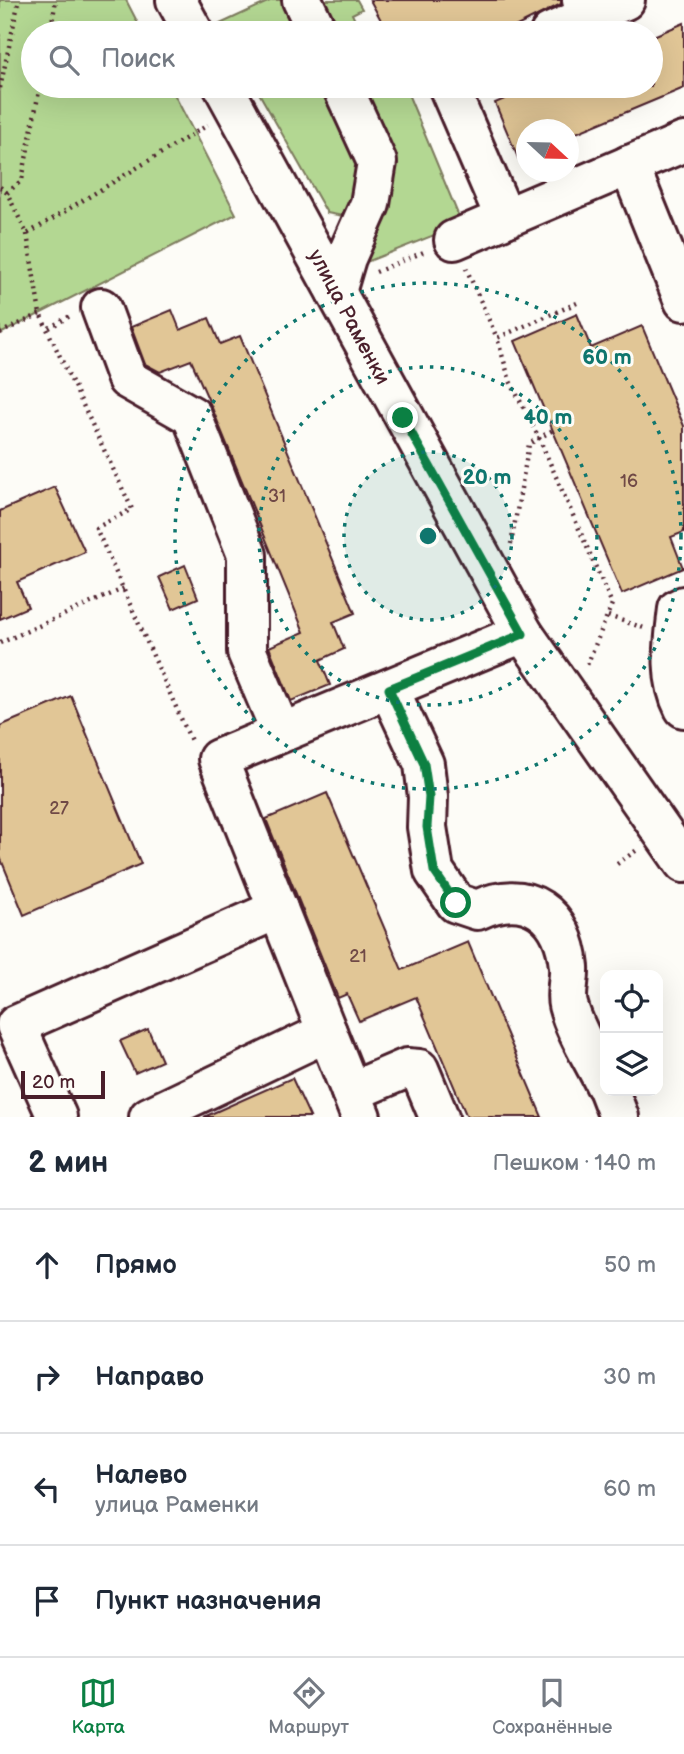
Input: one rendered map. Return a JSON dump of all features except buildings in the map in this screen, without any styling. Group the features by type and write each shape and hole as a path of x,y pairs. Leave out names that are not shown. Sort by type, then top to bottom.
{"street":[{"path":"176,0 187,21"},
{"path":"302,0 312,21"},
{"path":"571,21 600,5"},
{"name":"улица Раменки","path":"230,98 523,634 683,861"},
{"path":"336,292 346,258 370,204 377,162 348,98"},
{"path":"453,98 505,218"},
{"path":"454,240 684,142"},
{"path":"629,165 684,301"},
{"path":"85,312 127,379 192,416 247,555 247,652 281,732"},
{"path":"684,606 678,609 672,658 676,693 684,709"},
{"path":"439,1117 419,1069 407,1068 356,1105 218,759 523,634"},
{"path":"389,689 424,764 429,797 427,827 434,871 456,903 477,910 497,900 525,902 550,915 565,940 569,971 567,1004 600,1073"},
{"path":"57,1117 16,1025 278,909"},
{"path":"149,1117 327,1032"},
{"path":"610,1096 620,1117"}],"path":[{"path":"0,88 19,0"},
{"path":"52,21 56,0"},
{"path":"7,194 22,180 38,98"},
{"path":"27,234 230,98"},
{"path":"0,187 7,194 27,234 40,314 50,328 132,509 96,528 202,766 218,759"},
{"path":"371,275 454,240 497,338 510,381 539,438 612,604 586,667"},
{"path":"497,338 577,303"},
{"path":"50,328 85,312"},
{"path":"0,333 40,314"},
{"path":"511,547 529,444 553,430"},
{"path":"0,643 125,588"}],"green space":[{"path":"0,0 126,0 137,21 21,21 21,98 176,98 236,214 0,334"},
{"path":"272,0 288,0 300,21 226,21"},
{"path":"325,0 357,0 362,9 352,14 355,21 335,21"},
{"path":"262,98 337,98 365,162 351,210 343,216 327,213"},
{"path":"368,98 410,98 462,224 359,265 395,176 388,144"}],"route":[{"path":"403,418 523,634 389,689 424,764 429,797 427,827 434,871 456,903"}]}
